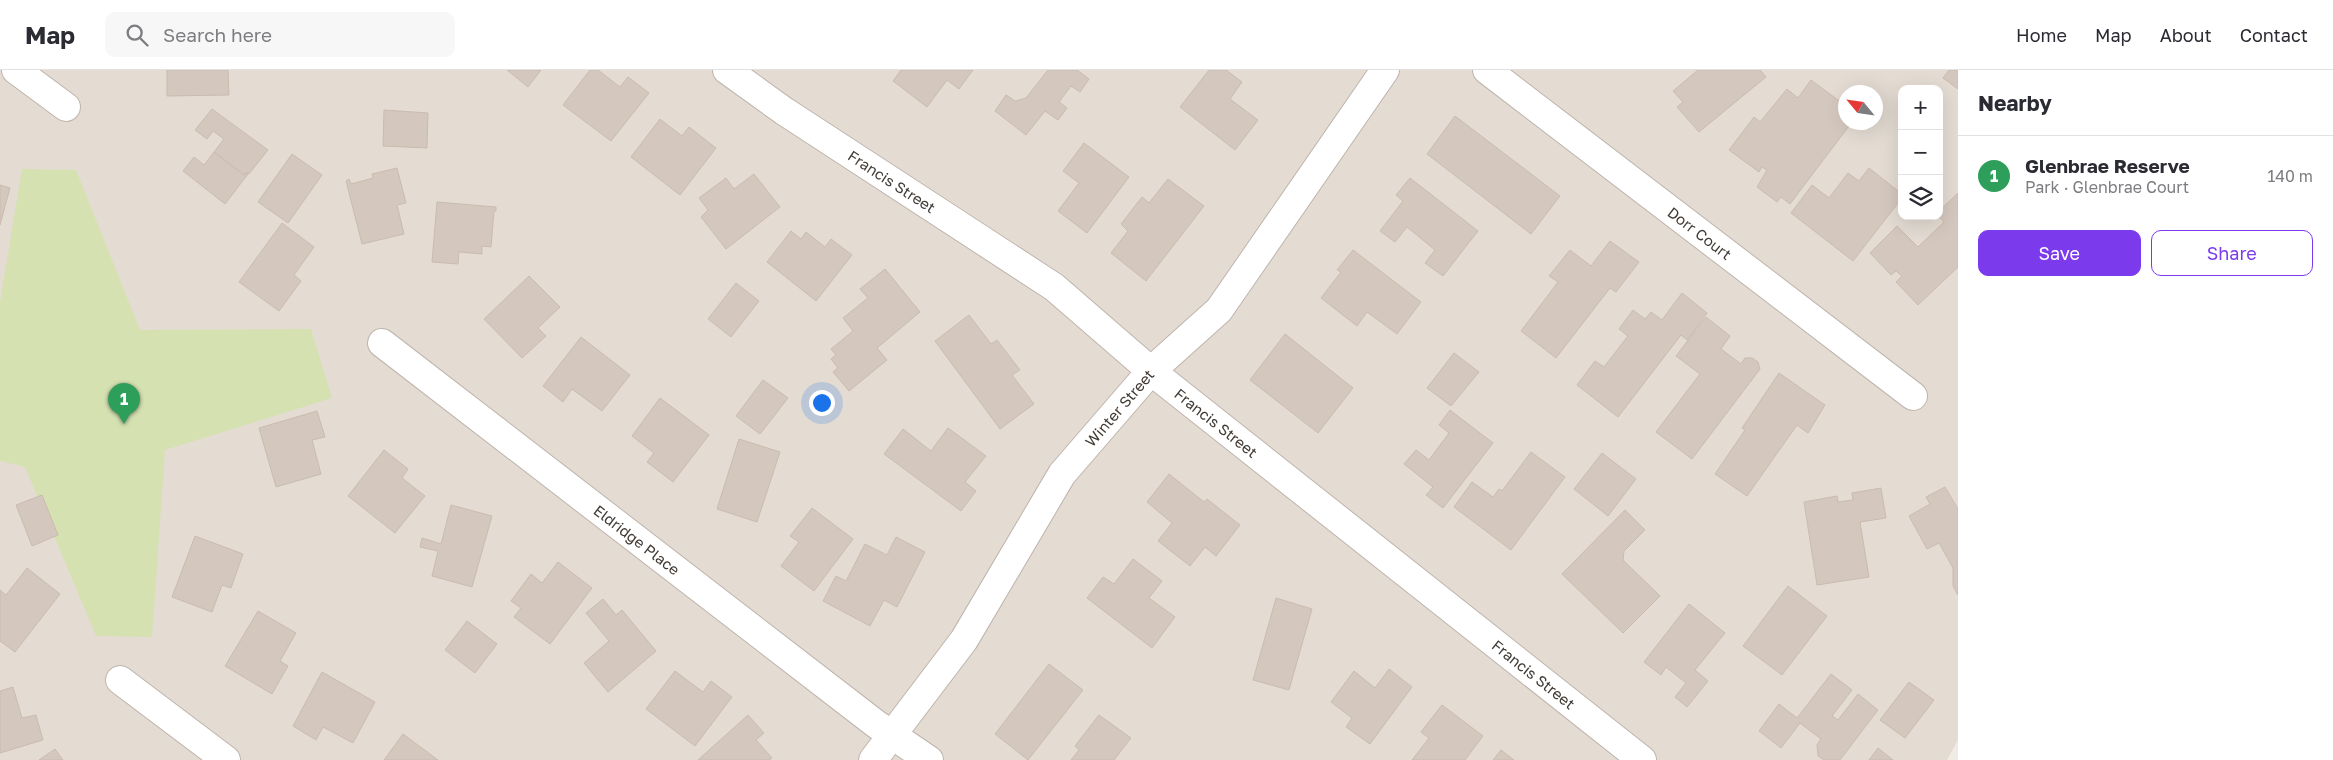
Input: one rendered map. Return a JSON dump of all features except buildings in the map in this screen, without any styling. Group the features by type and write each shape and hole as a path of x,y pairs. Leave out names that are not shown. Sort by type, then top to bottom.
{"street":[{"path":"16,70 66,108"},
{"name":"Francis Street","path":"727,70 784,112 1054,287 1151,372 1642,760"},
{"name":"Winter Street","path":"873,760 964,640 1062,474 1151,372 1219,310 1385,70"},
{"name":"Dorr Court","path":"1487,70 1913,396"},
{"name":"Eldridge Place","path":"382,343 892,735 928,760"},
{"path":"120,680 226,760"}],"shaded area":[{"path":"0,70 1958,70 1958,740 1947,760 0,760"}],"green space":[{"path":"22,169 76,170 140,330 311,329 332,398 165,450 152,637 96,636 25,467 0,461 0,302"}],"place":[{"name":"Glenbrae Reserve","path":"124,424"}]}
